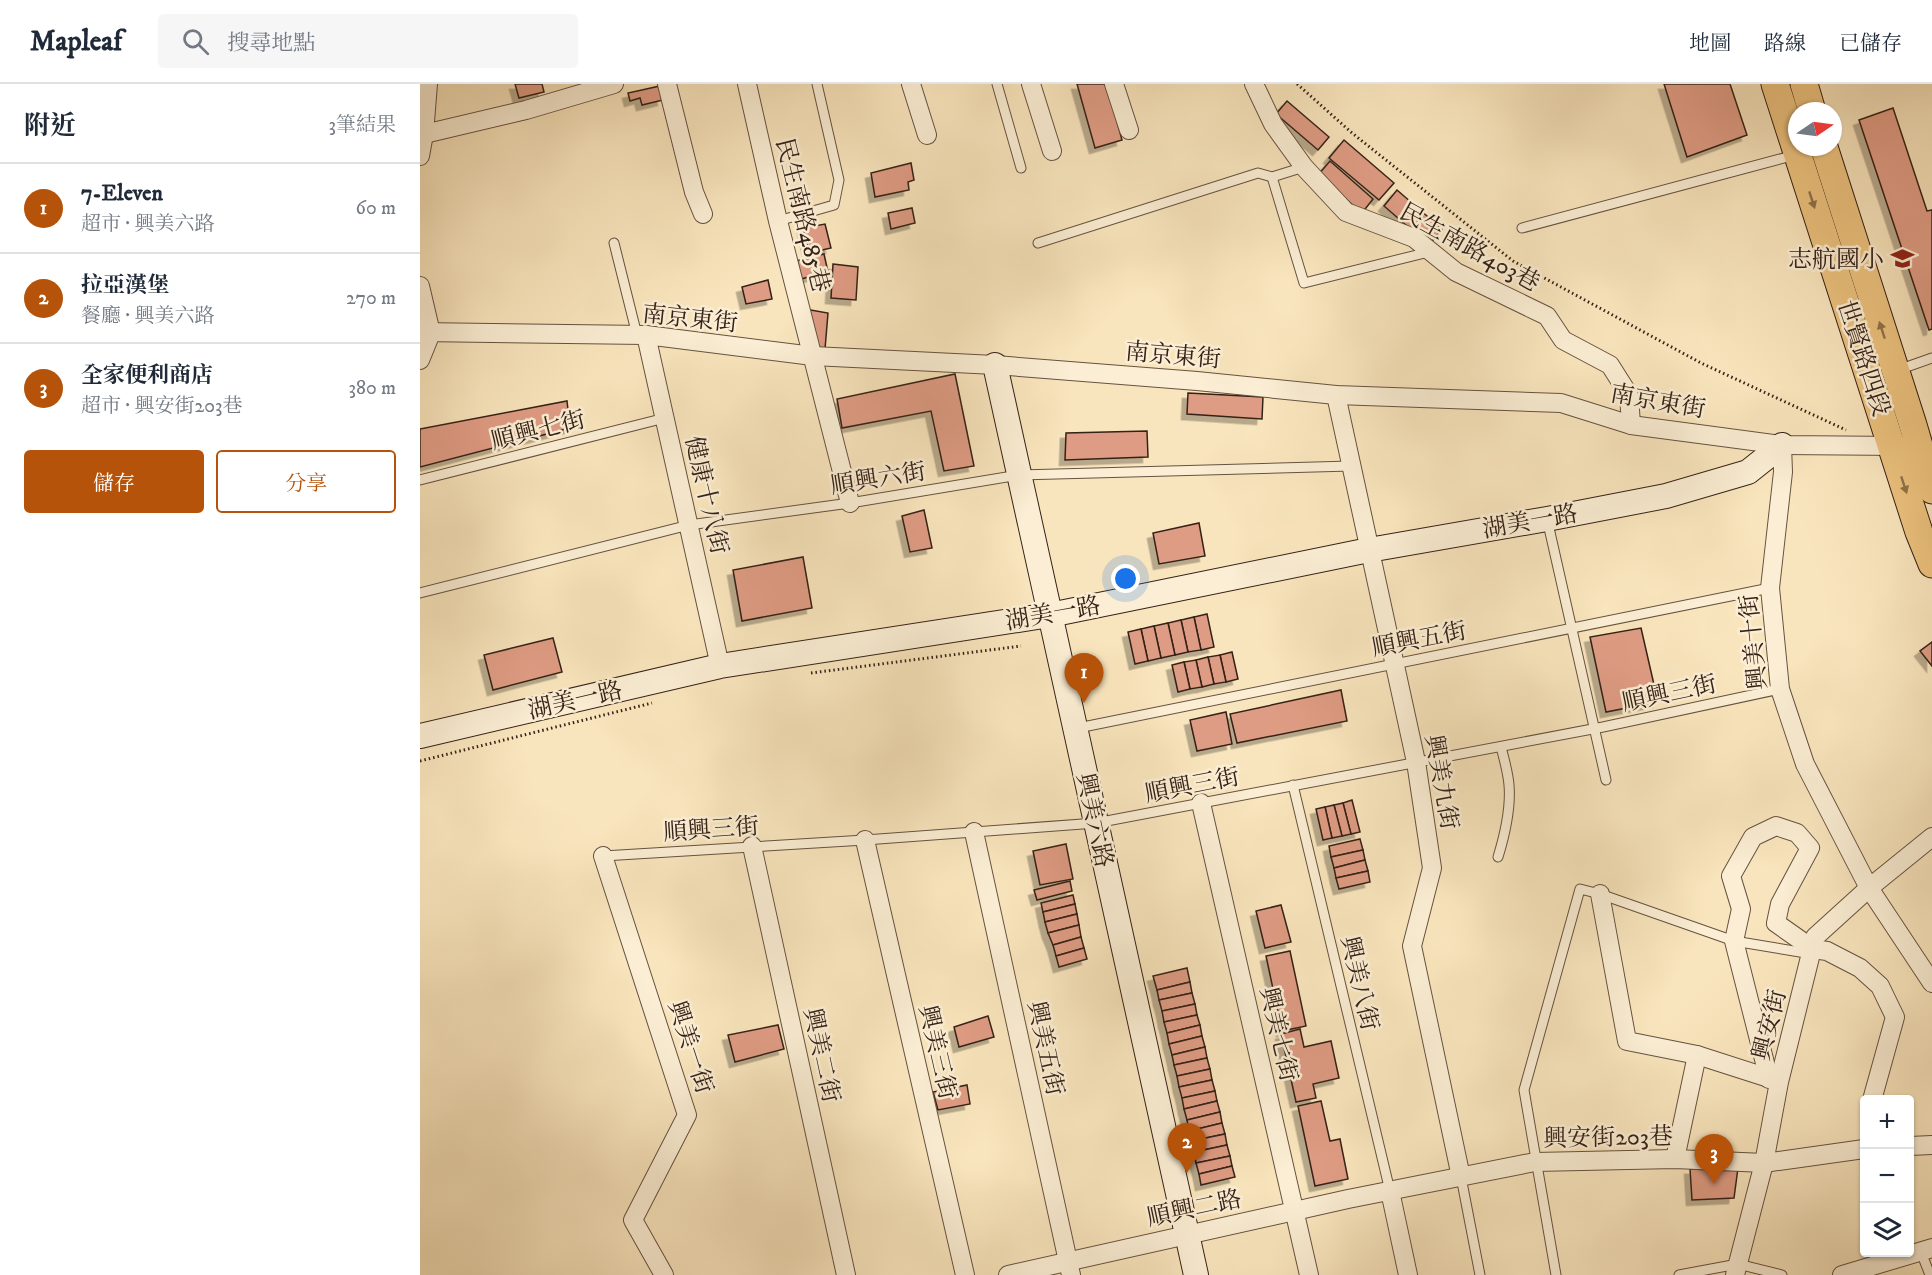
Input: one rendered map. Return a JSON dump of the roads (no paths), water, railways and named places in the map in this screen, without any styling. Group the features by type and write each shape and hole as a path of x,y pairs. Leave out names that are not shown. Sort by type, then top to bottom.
{"main road":[{"name":"世賢路四段","path":"1775,84 1788,107"},
{"path":"1804,84 1809,102"},
{"name":"世賢路四段","path":"1815,156 1895,371 1926,447 1932,490"},
{"name":"世賢路四段","path":"1815,156 1892,446 1919,532 1932,564"}],"street":[{"path":"420,156 428,84"},
{"path":"422,134 526,110 614,84"},
{"path":"667,84 694,192 703,214"},
{"name":"民生南路485巷","path":"747,84 778,221 850,503"},
{"path":"911,84 927,135"},
{"path":"1031,84 1052,151"},
{"path":"1114,84 1129,130"},
{"name":"民生南路403巷","path":"1254,84 1273,124 1304,167 1346,212 1414,238 1456,272 1547,316 1563,340 1610,365 1629,395 1631,425"},
{"path":"420,286 425,332 420,360"},
{"name":"南京東街","path":"425,332 641,335 813,356 995,365 1336,395 1561,403 1631,425 1782,445 1926,447"},
{"name":"健康十八街","path":"641,335 665,418 720,666"},
{"name":"興美六路","path":"995,365 1196,1275"},
{"name":"興美九街","path":"1336,395 1416,762 1432,868 1412,946 1461,1177"},
{"name":"湖美一路","path":"420,736 720,666 1050,615 1369,550 1666,496 1748,472 1782,445"},
{"name":"興美十街","path":"1782,445 1784,472 1770,588 1780,689 1805,764 1869,888 1932,983"},
{"name":"興美七街","path":"1201,803 1309,1275"},
{"path":"1774,1080 1734,941 1741,909 1731,876 1753,837 1776,826 1797,833 1810,848 1780,904 1776,923 1813,952 1827,951 1860,968 1880,986 1895,1017 1873,1095"},
{"name":"興美五街","path":"974,832 1070,1268"},
{"name":"興安街","path":"1736,1270 1764,1163 1774,1080 1813,952 1815,937 1869,888 1932,837"},
{"name":"興美三街","path":"865,840 965,1275"},
{"name":"興美二街","path":"752,846 846,1275"},
{"name":"興美一街","path":"603,856 687,1115 633,1220 664,1275"},
{"path":"1600,894 1627,1041 1697,1054 1774,1080"},
{"path":"1675,1159 1697,1054"},
{"name":"興安街203巷","path":"1390,1191 1535,1162 1675,1159 1764,1163 1860,1150"},
{"path":"1390,1191 1408,1275"},
{"name":"順興二路","path":"1008,1275 1070,1268 1187,1234 1390,1191"},
{"path":"1842,1275 1870,1271 1926,1250"}],"lane":[{"path":"778,221 834,206 839,180 817,84"},
{"path":"997,84 1021,168"},
{"path":"1522,228 1791,156"},
{"path":"1038,243 1258,173 1272,177 1304,167"},
{"path":"1272,177 1304,283 1429,252"},
{"path":"614,243 641,335"},
{"path":"1895,371 1932,358"},
{"name":"順興七街","path":"420,480 665,418"},
{"name":"順興六街","path":"420,593 689,525 850,503 1019,476 1351,466"},
{"path":"1547,519 1606,780"},
{"name":"順興五街","path":"1075,729 1770,588"},
{"name":"順興三街","path":"603,856 1096,823 1595,729 1780,689"},
{"path":"1498,856 1504,837 1509,803 1509,785 1501,747"},
{"name":"興美八街","path":"1293,785 1390,1191"},
{"path":"1556,1275 1524,1090 1580,889 1734,941 1813,952"},
{"path":"1461,1177 1480,1275"},
{"path":"1926,1250 1930,1275"},
{"path":"1679,1275 1736,1270 1782,1275"}],"place":[{"name":"志航國小","path":"1902,259"},
{"name":"7-Eleven","path":"1084,703"},
{"name":"拉亞漢堡","path":"1187,1173"},
{"name":"全家便利商店","path":"1714,1184"}]}
